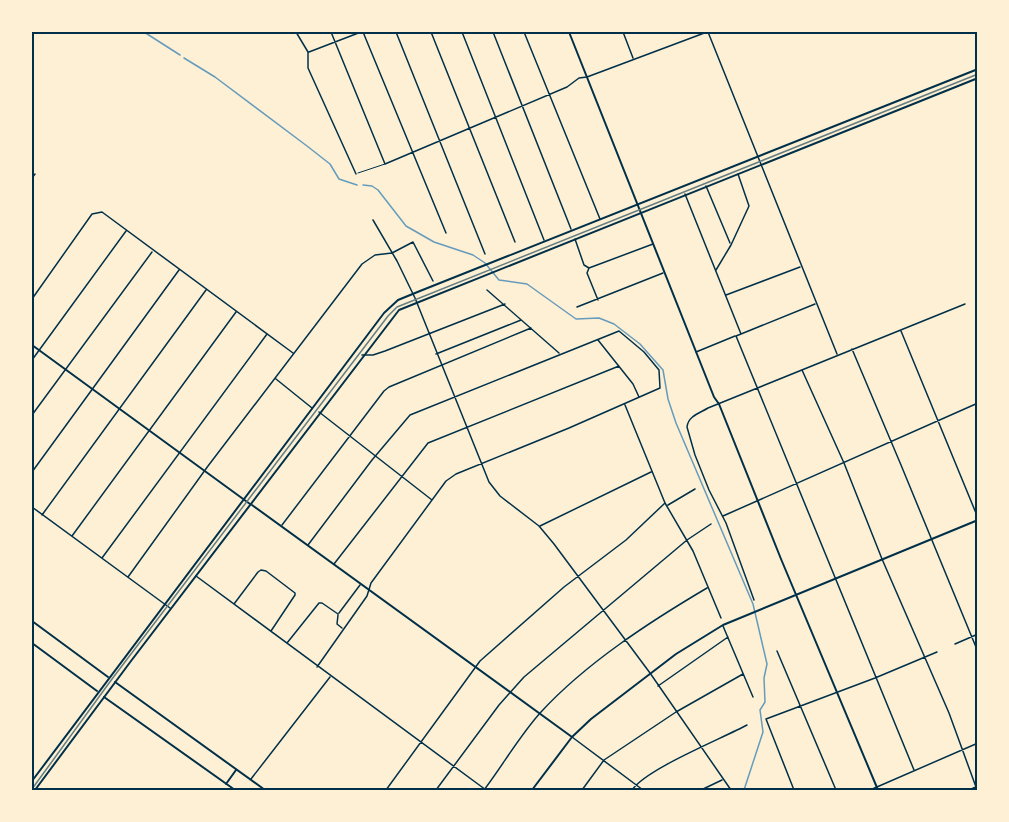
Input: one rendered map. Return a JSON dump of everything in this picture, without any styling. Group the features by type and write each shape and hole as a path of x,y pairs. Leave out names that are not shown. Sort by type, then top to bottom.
{"main road":[{"path":"569,32 714,397 719,404 757,501 878,789"},
{"path":"32,781 108,677 388,308 398,300 978,69"},
{"path":"35,790 394,313 497,269 978,78"},
{"path":"32,345 572,737"},
{"path":"532,790 572,737 591,719 676,654 723,625 978,519"},
{"path":"32,621 108,677"},
{"path":"32,643 98,691"},
{"path":"115,682 265,790"},
{"path":"104,697 235,790"},
{"path":"226,784 236,770"}],"street":[{"path":"296,32 308,52 308,68 356,174"},
{"path":"331,32 385,164 567,87 579,78 708,32 838,354"},
{"path":"308,52 362,32 446,233"},
{"path":"396,32 485,254"},
{"path":"431,32 515,242"},
{"path":"462,32 545,241"},
{"path":"493,32 572,230"},
{"path":"524,32 600,219"},
{"path":"622,32 634,59"},
{"path":"716,271 749,207 737,173"},
{"path":"32,178 35,174"},
{"path":"706,186 731,245"},
{"path":"685,194 741,334"},
{"path":"32,299 93,214 102,212 294,354"},
{"path":"374,220 416,302 489,482 500,496 539,526 650,673 731,790"},
{"path":"32,360 126,230"},
{"path":"575,238 584,265 589,268"},
{"path":"128,577 362,264 375,255 392,253 413,242 433,281"},
{"path":"589,268 653,244"},
{"path":"32,416 153,250"},
{"path":"725,295 802,266"},
{"path":"589,268 587,273 598,300"},
{"path":"32,472 179,269"},
{"path":"577,307 664,273"},
{"path":"42,515 206,289"},
{"path":"487,290 559,354"},
{"path":"362,355 380,353 505,304"},
{"path":"696,351 817,304"},
{"path":"754,600 723,516 709,490 687,424 692,417 719,404 964,304"},
{"path":"72,537 237,311"},
{"path":"436,354 522,320"},
{"path":"281,526 389,387 531,328"},
{"path":"900,330 978,519"},
{"path":"307,546 375,456 410,415 617,331 644,352 659,370 660,388 451,478 432,500 368,590 367,596 317,667"},
{"path":"102,558 267,334"},
{"path":"736,336 914,770"},
{"path":"597,339 633,384 639,396"},
{"path":"852,349 978,652"},
{"path":"333,565 428,443 619,366"},
{"path":"802,370 844,464 923,657 949,712 977,786 969,790"},
{"path":"275,378 312,408"},
{"path":"723,516 978,403"},
{"path":"625,404 665,502 687,540 721,618"},
{"path":"319,412 432,500"},
{"path":"539,526 652,471"},
{"path":"668,505 695,489"},
{"path":"386,790 480,660 577,577 626,540 665,502"},
{"path":"32,507 171,608"},
{"path":"436,790 510,692 524,677 687,540 711,524"},
{"path":"234,604 258,572 266,571 295,595 270,631"},
{"path":"195,576 485,790 540,714 583,674 670,610 708,588"},
{"path":"344,629 338,624 338,614 360,585"},
{"path":"287,644 319,603 338,614"},
{"path":"723,625 753,697"},
{"path":"955,644 978,634"},
{"path":"658,686 728,638"},
{"path":"777,651 802,705 836,790"},
{"path":"794,790 766,719 937,652"},
{"path":"582,790 604,760 676,712 743,674"},
{"path":"250,780 330,677"},
{"path":"632,790 663,767 747,725"},
{"path":"572,737 643,790"},
{"path":"870,790 878,789 914,770 978,743"},
{"path":"701,790 723,779"}],"lane":[{"path":"356,174 385,164"}],"waterway":[{"path":"144,32 180,55"},
{"path":"184,58 215,77 307,146 330,164 339,179 357,185"},
{"path":"363,185 372,186 378,190 406,226 434,242 473,255 485,263 499,280 527,284 576,319 599,318 614,324 640,344 663,370 668,399 676,423 753,604 767,664 764,678 765,702 760,710 763,732 744,790"}],"tram line":[{"path":"32,789 112,679 397,307 978,74"}]}
